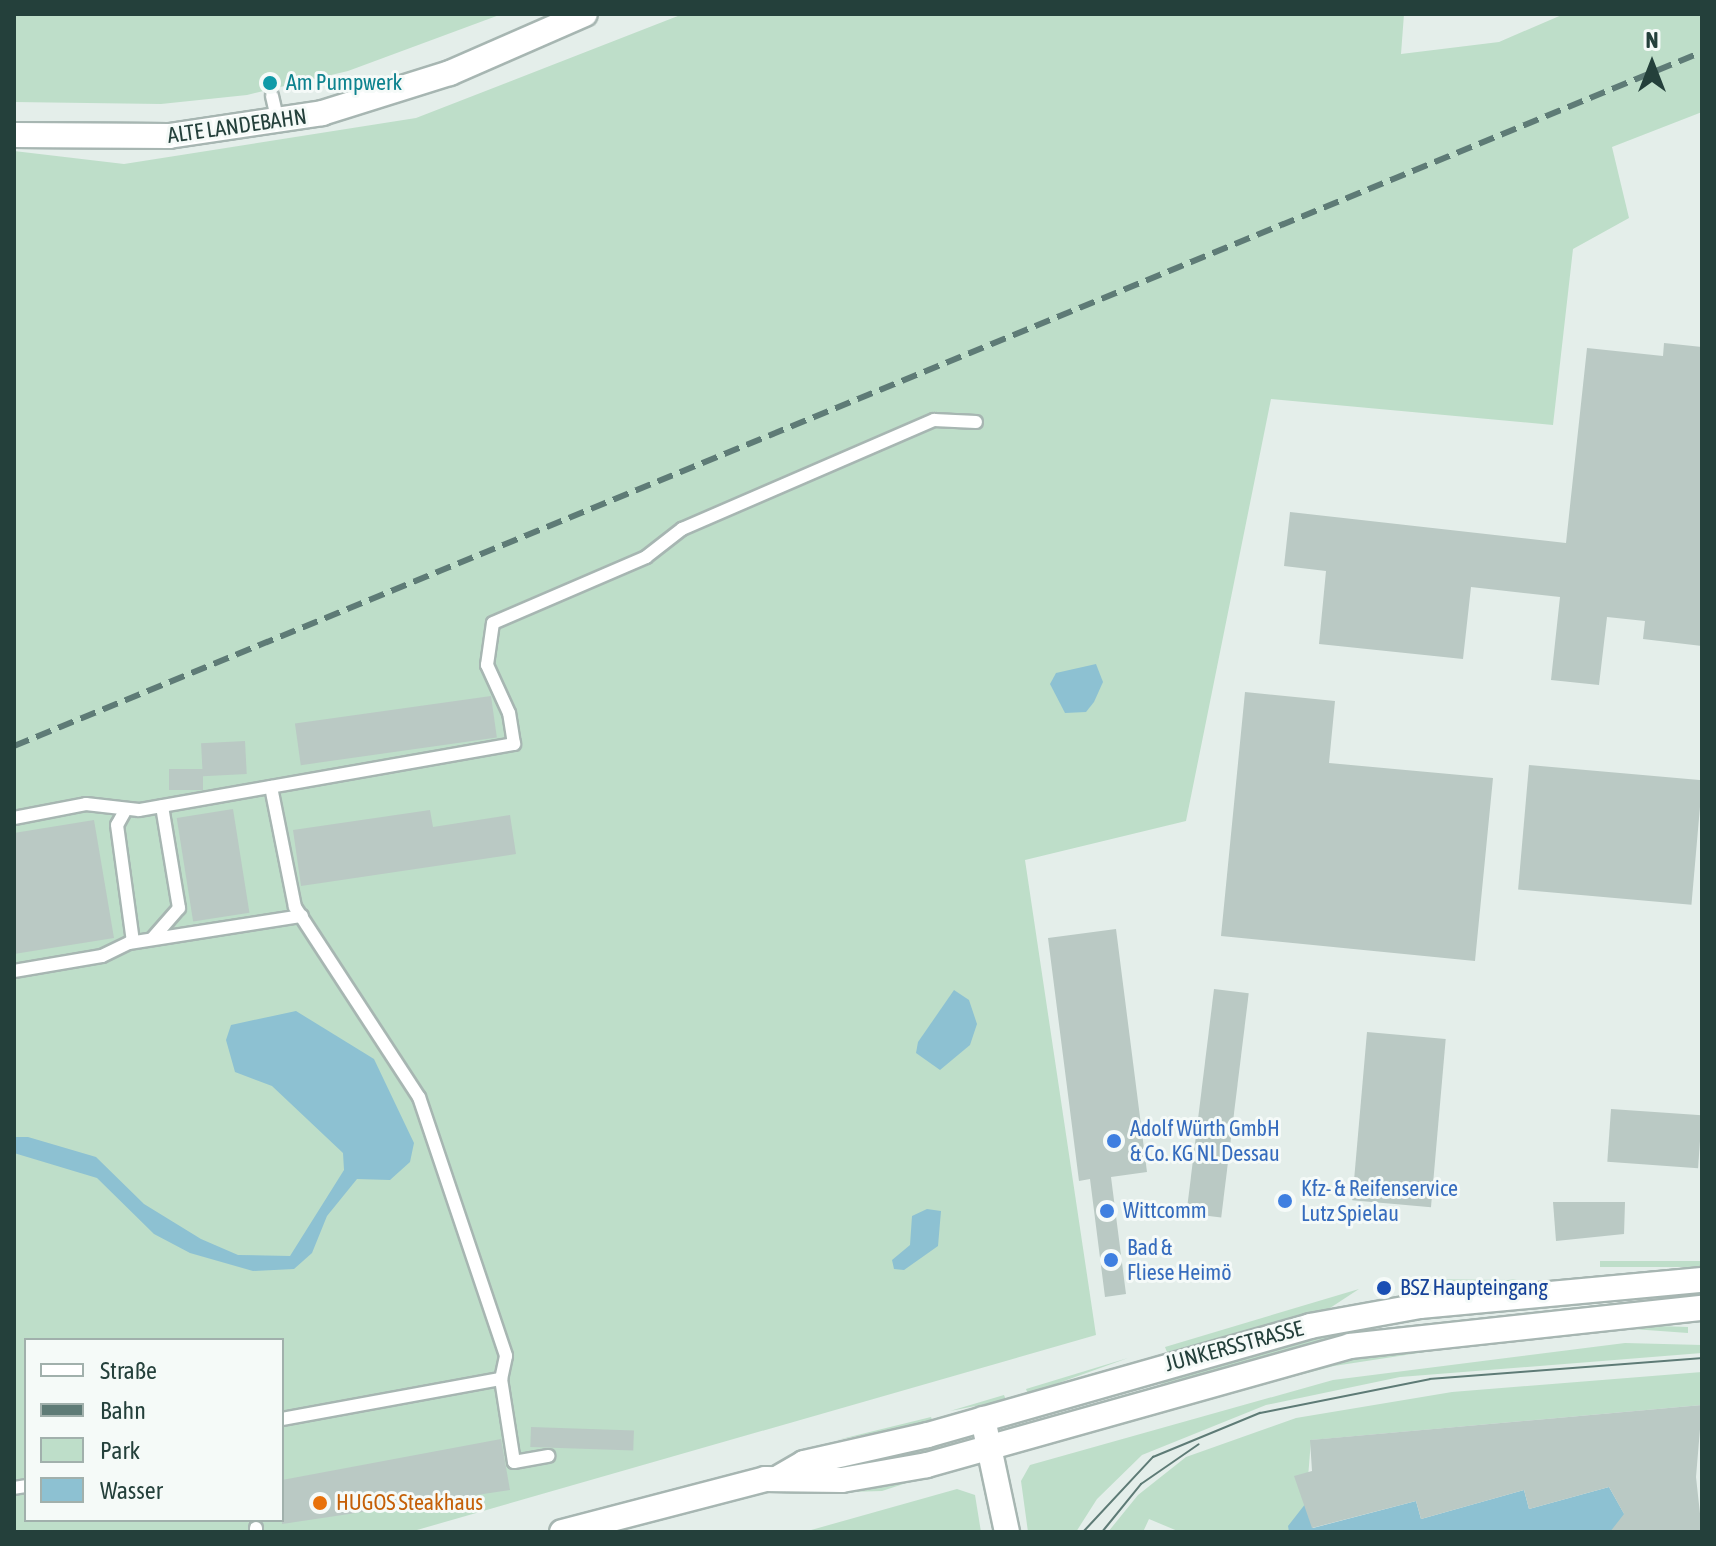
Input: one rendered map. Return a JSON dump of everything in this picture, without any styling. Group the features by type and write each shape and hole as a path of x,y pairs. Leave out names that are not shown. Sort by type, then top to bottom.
{"main road":[{"name":"ALTE LANDEBAHN","path":"14,135 121,139 278,122 408,88 585,14"},
{"name":"JUNKERSSTRASSE","path":"780,1477 804,1463 983,1419 1355,1317 1702,1280"},
{"name":"JUNKERSSTRASSE","path":"562,1532 780,1477 871,1476 991,1446 1350,1346 1702,1308"},
{"path":"983,1419 1007,1532"}],"lane":[{"path":"272,96 278,122"},
{"path":"14,818 86,804 126,809 162,806 514,744 509,713 487,665 493,623 646,557 682,529 934,420 976,422"},
{"path":"271,787 302,916 419,1097 506,1356 501,1379 514,1462 548,1456"},
{"path":"152,939 179,908 162,806"},
{"path":"126,809 117,825 133,942"},
{"path":"14,971 102,956 133,942 302,916"},
{"path":"284,1419 501,1379"}],"green space":[{"path":"14,14 502,14 348,71 247,95 161,104 14,102"},
{"path":"683,14 1404,14 1401,54 1499,42 1564,14 1702,14 1702,112 1612,147 1629,218 1573,249 1553,425 1271,399 1186,821 1025,860 1096,1335 410,1532 14,1532 14,151 124,164 416,118"},
{"path":"1600,1261 1702,1261 1702,1267 1600,1267"},
{"path":"1413,1279 1508,1280 1517,1279 1492,1285"},
{"path":"1359,1289 1330,1308 1167,1352 1165,1347"},
{"path":"1602,1290 1702,1290 1702,1298 1602,1298"},
{"path":"1417,1318 1162,1384 1159,1380 1272,1345"},
{"path":"1605,1327 1688,1327 1688,1333"},
{"path":"1581,1328 1334,1366 1041,1443 1295,1369 1397,1349"},
{"path":"1625,1343 1702,1345 1702,1353 1400,1377 1266,1405 1142,1455 1097,1499 1076,1532 1028,1532 1021,1481 1030,1465 1333,1380"},
{"path":"1128,1358 1028,1394 1026,1389"},
{"path":"1702,1372 1702,1405 1311,1440 1306,1503 1289,1532 1180,1532 1149,1519 1143,1532 1108,1532 1138,1495 1186,1457 1296,1418 1452,1392"},
{"path":"1004,1395 1006,1400 950,1411"},
{"path":"931,1417 933,1422 837,1440"},
{"path":"937,1444 939,1451 860,1465 861,1462"},
{"path":"943,1471 882,1491 780,1494 843,1489"},
{"path":"957,1489 975,1495 981,1532 804,1532"}],"water":[{"path":"1096,664 1103,682 1094,702 1086,712 1065,713 1050,684 1056,673"},
{"path":"954,990 969,1000 977,1024 970,1045 940,1070 916,1053 918,1042"},
{"path":"296,1011 374,1059 414,1143 410,1162 390,1180 357,1179 327,1216 312,1253 294,1269 253,1271 190,1253 154,1234 97,1178 14,1153 14,1137 28,1137 96,1157 144,1204 201,1239 238,1255 290,1256 344,1170 343,1153 272,1086 235,1072 226,1040 231,1025"},
{"path":"927,1209 941,1211 938,1246 904,1270 894,1269 892,1260 910,1245 912,1216"},
{"path":"1609,1487 1627,1519 1618,1532 1289,1532 1288,1526 1306,1503 1313,1528 1416,1501 1421,1519 1524,1490 1529,1509"}],"building":[{"path":"1664,343 1702,347 1702,646 1643,639 1645,621 1607,617 1599,685 1551,680 1560,597 1471,587 1463,659 1319,644 1326,571 1284,566 1290,512 1566,543 1587,348 1663,356"},
{"path":"1245,692 1335,701 1329,763 1493,778 1475,961 1221,936"},
{"path":"491,696 497,738 301,765 295,724"},
{"path":"245,741 247,774 203,776 201,743"},
{"path":"1529,765 1702,780 1691,905 1518,890"},
{"path":"169,769 203,769 203,790 169,790"},
{"path":"233,809 249,913 193,922 177,818"},
{"path":"430,810 433,827 510,815 516,854 301,886 293,830"},
{"path":"94,820 114,938 14,954 14,833"},
{"path":"1116,929 1147,1172 1111,1177 1126,1294 1105,1297 1090,1179 1079,1181 1048,938"},
{"path":"1214,989 1249,993 1221,1218 1186,1213"},
{"path":"1367,1032 1446,1039 1431,1207 1352,1200"},
{"path":"1611,1109 1702,1115 1698,1168 1607,1162"},
{"path":"1553,1202 1625,1202 1624,1234 1556,1241"},
{"path":"1702,1405 1696,1477 1702,1532 1610,1532 1624,1514 1609,1487 1529,1509 1524,1490 1421,1519 1416,1501 1312,1528 1294,1476 1312,1471 1310,1440"},
{"path":"531,1427 634,1431 633,1451 530,1447"},
{"path":"501,1439 510,1490 282,1524 284,1480"}],"tram line":[{"path":"1083,1532 1153,1457 1260,1413 1430,1379 1702,1358"},
{"path":"1102,1532 1141,1484 1199,1444"}],"railway":[{"path":"14,746 1702,52"}],"place":[{"name":"Am Pumpwerk","path":"270,83"},
{"name":"Adolf Würth GmbH & Co. KG NL Dessau","path":"1114,1141"},
{"name":"Kfz- & Reifenservice Lutz Spielau","path":"1285,1201"},
{"name":"Wittcomm","path":"1107,1211"},
{"name":"Bad & Fliese Heimö","path":"1111,1260"},
{"name":"BSZ Haupteingang","path":"1384,1288"},
{"name":"HUGOS Steakhaus","path":"320,1503"}]}
